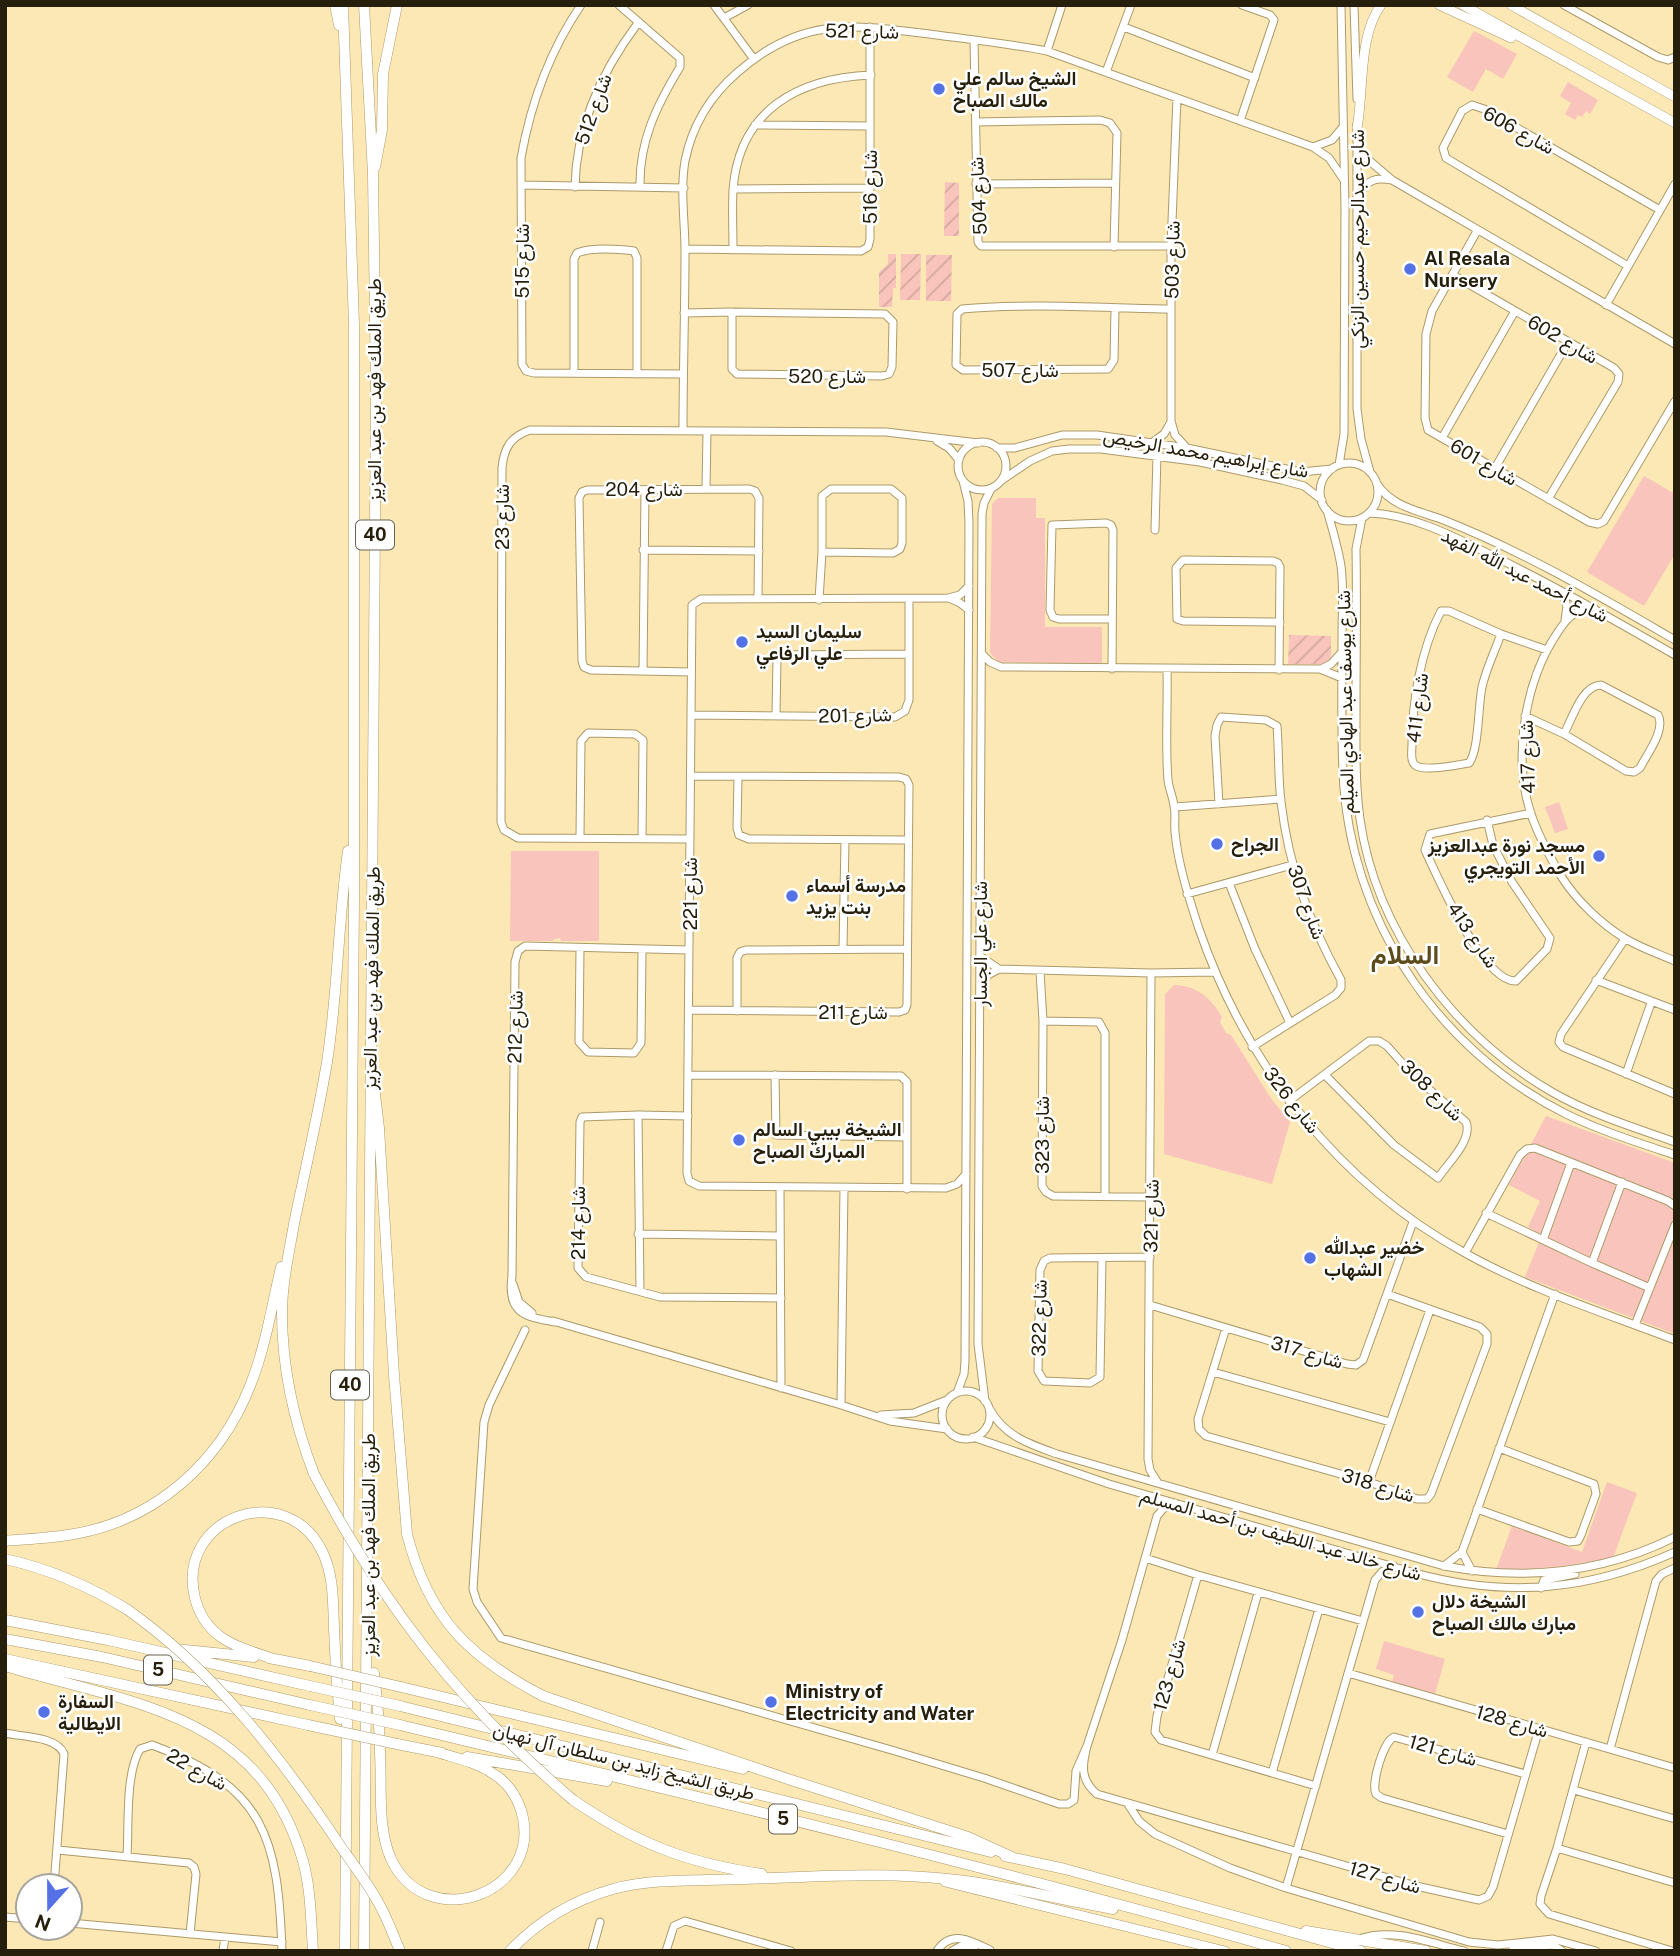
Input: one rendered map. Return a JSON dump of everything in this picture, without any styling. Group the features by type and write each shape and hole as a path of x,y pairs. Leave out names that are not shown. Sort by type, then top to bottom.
{"highway":[{"path":"335,5 345,58"},
{"name":"طريق الملك فهد بن عبد العزيز","path":"343,5 354,325 345,1951"},
{"name":"طريق الملك فهد بن عبد العزيز","path":"364,5 373,174 376,393 365,1951"},
{"path":"373,174 381,141 383,74 397,5"},
{"path":"353,820 342,895 327,1060 286,1266 282,1311 294,1416 314,1474 359,1556 384,1595 440,1669 503,1738 573,1800 607,1823 682,1858 722,1868 804,1877"},
{"path":"371,1066 379,1128 404,1513 413,1559 437,1609 454,1631 476,1654 505,1676 543,1696 957,1833 1012,1857"},
{"path":"5,1541 75,1534 123,1520 159,1502 178,1488 208,1457 232,1423 251,1384 304,1172"},
{"path":"274,1659 238,1647 218,1635 205,1622 197,1607 192,1572 197,1553 214,1530 238,1516 271,1513 292,1519 310,1531 323,1552 332,1586 337,1693 346,1759"},
{"path":"5,1559 36,1566 71,1579 128,1610 155,1629 228,1700 277,1755 379,1903 400,1951"},
{"name":"طريق الشيخ زايد بن سلطان آل نهيان","path":"5,1620 108,1640 400,1706 1065,1869 1361,1951"},
{"path":"368,1629 378,1719 383,1825 389,1852 405,1878 423,1892 446,1899 470,1898 492,1889 513,1867 523,1843 523,1820 516,1799 498,1777 480,1766 437,1752"},
{"name":"طريق الشيخ زايد بن سلطان آل نهيان","path":"5,1639 102,1657 657,1787 1166,1916 1286,1951"},
{"path":"108,1640 274,1659 310,1666 791,1780"},
{"path":"5,1659 437,1752 657,1787"},
{"path":"5,1665 111,1695 188,1721 219,1740 244,1761 280,1806 292,1832 303,1863 313,1951"},
{"path":"510,1951 552,1916 586,1899 615,1889 653,1882 804,1877 934,1878 984,1884 1109,1909 1166,1916"},
{"name":"5","path":"1277,1928 1362,1938 1426,1951"}],"main road":[{"path":"1357,128 1367,43 1381,5"},
{"path":"1439,5 1552,55"},
{"path":"1464,5 1675,123"},
{"path":"1511,5 1675,97"},
{"path":"934,1878 1225,1951"}],"street":[{"name":"شارع 515","path":"582,5 553,51 540,81 526,131 522,158 522,364 526,371 534,373 683,374"},
{"path":"618,5 680,58 681,62 650,122 639,166 640,187"},
{"path":"714,5 753,58"},
{"path":"724,18 748,5"},
{"path":"1047,51 1062,5"},
{"path":"1106,72 1130,5"},
{"path":"1240,121 1274,20 1270,15 1242,5"},
{"name":"شارع عبدالرحيم حسين الزنكي","path":"1336,467 1344,442 1345,180 1341,5"},
{"name":"شارع عبدالرحيم حسين الزنكي","path":"1354,5 1358,151 1356,372 1358,421 1370,472"},
{"path":"1564,5 1658,57 1668,60 1675,57"},
{"name":"شارع 512","path":"575,187 579,146 601,80 638,23"},
{"name":"شارع 521","path":"683,431 684,188 689,144 708,105 725,83 753,58 782,41 812,30 839,26 870,27 1047,51 1313,147 1329,158 1345,180"},
{"name":"شارع 516","path":"685,249 861,251 868,247 870,27"},
{"path":"1124,27 1255,78"},
{"name":"شارع 504","path":"974,40 976,184 978,242 981,246 1171,246"},
{"path":"733,250 733,188 738,166 755,125 772,108 806,86 825,79 871,75"},
{"name":"شارع 503","path":"1171,421 1171,246 1177,98"},
{"name":"شارع 606","path":"1628,266 1446,158 1443,148 1462,111 1472,105 1484,109 1660,210"},
{"path":"976,122 1100,120 1110,123 1117,133 1114,247"},
{"path":"755,125 870,126"},
{"path":"1313,147 1332,140 1344,126"},
{"path":"1358,151 1392,180 1675,344"},
{"path":"1357,200 1371,180 1392,180"},
{"path":"976,184 1114,183"},
{"path":"1606,305 1675,184"},
{"path":"522,185 684,188"},
{"path":"733,188 870,188"},
{"name":"شارع 601","path":"1477,231 1433,311 1426,334 1425,418 1428,430 1589,522 1598,524 1604,521 1675,401"},
{"path":"574,373 574,259 577,253 584,251 626,250 634,251 637,258 637,374"},
{"name":"شارع 602","path":"1453,275 1614,368 1619,374 1618,382 1548,499"},
{"name":"شارع 507","path":"1115,308 1115,357 1113,365 1108,369 963,370 956,365 957,314 962,309 1115,308 1171,309"},
{"path":"1442,438 1515,311"},
{"name":"شارع 520","path":"684,313 732,312 885,313 893,322 892,367 889,374 882,376 737,374 732,369 732,312"},
{"path":"1495,468 1569,342"},
{"path":"1343,372 1356,372"},
{"path":"1153,442 1164,434 1171,421"},
{"path":"1171,421 1175,435 1187,447"},
{"name":"شارع 23","path":"690,839 518,838 504,830 501,822 502,468 505,450 515,436 530,430 886,432 978,443"},
{"path":"706,489 707,431"},
{"name":"شارع إبراهيم محمد الرخيص","path":"997,448 1015,448 1049,437 1075,434 1187,447 1300,472 1319,472 1336,467"},
{"name":"شارع 23","path":"930,438 949,447 959,460"},
{"path":"985,443 997,448 1002,453 1006,466 1002,480 991,489 976,489 963,481 958,469 959,460 966,448 985,443"},
{"name":"شارع إبراهيم محمد الرخيص","path":"1002,480 1030,461 1059,450 1101,449 1157,455 1295,483 1322,499"},
{"path":"1155,530 1157,455"},
{"path":"1359,465 1370,472 1377,484 1376,503 1365,516 1351,521 1340,519 1327,510 1322,499 1322,483 1336,467 1359,465"},
{"name":"شارع علي الجسار","path":"957,1393 965,1368 969,512 963,481"},
{"name":"شارع أحمد عبد الله الفهد","path":"1377,484 1389,499 1474,532 1527,557 1675,640"},
{"name":"شارع 204","path":"691,673 591,670 584,667 579,498 582,492 706,489 755,491 759,498 758,599"},
{"path":"819,600 822,496 825,492 831,489 891,489 902,498 900,549 893,553 822,552"},
{"name":"شارع علي الجسار","path":"987,1404 979,1358 980,957 982,514 991,489"},
{"path":"643,671 645,490"},
{"name":"شارع يوسف عبد الهادي الميلم","path":"1327,510 1341,564 1346,820 1356,862 1375,913 1392,948 1412,981 1459,1037 1508,1078 1573,1117 1675,1156"},
{"name":"شارع أحمد عبد الله الفهد","path":"1365,516 1386,514 1466,542 1561,590 1675,655"},
{"name":"شارع يوسف عبد الهادي الميلم","path":"1365,516 1356,549 1356,748 1360,819 1370,865 1388,911 1410,952 1438,992 1460,1018 1496,1052 1536,1082 1570,1101 1675,1142"},
{"path":"1111,619 1053,617 1050,610 1052,525 1111,525 1112,669"},
{"path":"643,550 758,551"},
{"path":"1279,670 1280,622 1278,563 1183,560 1178,564 1175,613 1177,619 1280,622"},
{"name":"شارع 221","path":"947,1188 699,1186 692,1184 687,1174 691,611 696,601 701,599 948,598 960,595 969,586"},
{"path":"1561,590 1567,606 1565,621"},
{"path":"948,598 969,610"},
{"name":"شارع 201","path":"691,715 895,717 905,710 909,700 909,599"},
{"path":"1565,621 1577,611 1594,608"},
{"name":"شارع 411","path":"1501,634 1483,684 1473,758 1469,764 1423,769 1415,765 1412,760 1412,727 1415,698 1441,611 1448,611 1547,650"},
{"name":"شارع 417","path":"1565,621 1547,650 1534,682 1525,716 1524,763 1531,813 1562,878 1581,902 1625,939 1675,961"},
{"path":"1320,669 1335,661 1342,652"},
{"path":"776,715 775,682 779,655 908,654"},
{"path":"982,654 1001,667 1320,669 1342,678"},
{"path":"982,679 1001,667"},
{"name":"شارع 326","path":"1167,669 1168,782 1175,807 1175,833 1187,894 1214,972 1252,1047 1289,1101 1335,1154 1413,1222 1503,1273 1675,1340"},
{"path":"1525,716 1564,734 1626,771 1634,772 1640,768 1660,728 1661,720 1658,715 1597,684 1587,690 1564,734"},
{"name":"شارع 307","path":"1219,804 1214,736 1221,718 1266,720 1277,726 1281,799 1292,865 1306,909 1340,980 1341,988 1335,995 1252,1047"},
{"path":"968,729 975,731 982,728"},
{"path":"580,837 581,741 588,733 635,734 643,740 642,838"},
{"path":"968,758 982,759"},
{"name":"شارع 211","path":"690,1010 905,1010 909,785 906,779 899,777 691,776"},
{"path":"738,777 737,828 739,835 748,839 908,840"},
{"path":"1175,807 1281,799"},
{"name":"شارع 413","path":"1487,820 1493,845 1512,882 1550,939 1547,949 1516,981 1501,977 1485,959 1455,913 1425,850 1430,834 1487,820 1531,813"},
{"path":"1346,820 1360,819"},
{"path":"1348,832 1362,831"},
{"path":"843,949 845,840"},
{"path":"1187,894 1292,865"},
{"path":"1229,883 1255,949 1290,1023"},
{"path":"1625,939 1561,1034 1559,1042 1563,1047 1675,1094"},
{"name":"شارع 212","path":"689,950 525,946 517,951 512,1276 516,1297 527,1311 555,1322 898,1423 947,1429"},
{"path":"580,948 579,1042 588,1052 634,1053 642,1044 642,950"},
{"path":"737,1011 737,958 740,952 908,949"},
{"path":"980,957 999,969 1214,972"},
{"path":"980,986 988,975 999,969"},
{"name":"شارع 323","path":"1040,971 1043,1021 1042,1186 1053,1196 1151,1197"},
{"name":"شارع 321","path":"1151,973 1148,1459 1150,1470 1159,1484"},
{"path":"1596,980 1675,1010"},
{"path":"1626,1074 1651,1003"},
{"path":"1043,1021 1099,1022 1105,1033 1105,1196"},
{"name":"شارع 308","path":"1289,1101 1369,1041 1382,1041 1411,1073 1466,1122 1468,1136 1438,1178 1394,1145 1325,1075"},
{"path":"967,1056 980,1056"},
{"path":"966,1068 974,1066 980,1069"},
{"path":"775,1074 776,1135 906,1137"},
{"path":"689,1075 775,1074 905,1078 907,1189"},
{"path":"1508,1078 1561,1108 1566,1107 1570,1101"},
{"path":"1573,1117 1574,1110 1580,1106"},
{"path":"638,1115 640,1291"},
{"name":"شارع 214","path":"688,1116 582,1117 578,1268 586,1277 660,1297 781,1298"},
{"path":"1465,1253 1524,1151 1535,1148 1675,1206"},
{"path":"1543,1240 1572,1163"},
{"path":"947,1188 957,1184 966,1174"},
{"path":"1592,1264 1622,1182"},
{"path":"780,1187 781,1388"},
{"path":"841,1405 844,1188"},
{"path":"947,1188 966,1200"},
{"path":"1486,1213 1592,1264 1650,1288"},
{"name":"شارع 317","path":"1150,1305 1356,1365 1363,1360 1413,1222"},
{"path":"1635,1325 1675,1225"},
{"path":"638,1234 780,1236"},
{"name":"شارع 322","path":"1102,1258 1100,1377 1093,1383 1044,1381 1038,1371 1042,1264 1050,1258 1150,1257"},
{"name":"شارع 318","path":"1226,1328 1198,1419 1199,1429 1206,1436 1369,1482 1417,1499 1427,1499 1487,1344 1487,1334 1480,1327 1387,1294"},
{"path":"1444,1566 1462,1552 1555,1294"},
{"path":"965,1304 971,1307 979,1305"},
{"path":"1369,1482 1430,1310"},
{"path":"525,1330 489,1405 484,1422 473,1589 477,1602 500,1638 903,1754 1059,1804 1068,1804 1074,1800 1076,1771 1087,1746"},
{"path":"1213,1372 1390,1422"},
{"path":"957,1393 975,1393 987,1404 988,1423 980,1434 959,1437 947,1429 942,1415 947,1400 957,1393"},
{"name":"شارع 212","path":"874,1415 907,1415 947,1400"},
{"name":"شارع خالد عبد اللطيف بن أحمد المسلم","path":"987,1404 1004,1430 1031,1445 1444,1566 1472,1571 1536,1574 1585,1569 1641,1553 1675,1537"},
{"name":"شارع خالد عبد اللطيف بن أحمد المسلم","path":"973,1437 1025,1457 1148,1496 1464,1584 1541,1588 1593,1581 1674,1553"},
{"path":"1025,1457 1031,1445"},
{"path":"1477,1508 1569,1542 1578,1541 1581,1535 1596,1494 1594,1484 1499,1448"},
{"path":"1131,1476 1142,1470 1148,1459"},
{"path":"1148,1496 1157,1516"},
{"path":"1157,1516 1164,1508 1175,1503"},
{"path":"1238,1521 1243,1516 1244,1509"},
{"path":"1251,1525 1251,1518 1256,1512"},
{"name":"شارع 127","path":"1157,1516 1122,1640 1087,1746 1087,1769 1091,1781 1114,1800 1416,1886 1479,1900 1492,1892 1539,1729"},
{"path":"1462,1552 1472,1571"},
{"path":"1144,1558 1363,1621"},
{"path":"1366,1558 1373,1568 1376,1580"},
{"path":"1286,1888 1376,1580 1381,1572 1394,1566"},
{"path":"1609,1749 1655,1584 1660,1576 1675,1568"},
{"path":"1541,1588 1544,1580 1568,1576 1585,1569"},
{"name":"شارع 123","path":"1198,1575 1157,1716 1155,1732 1161,1740 1315,1786"},
{"path":"1212,1755 1258,1592"},
{"path":"1272,1773 1319,1609"},
{"name":"شارع 128","path":"1348,1673 1675,1768"},
{"path":"5,1733 53,1742 63,1751 65,1764 56,1872"},
{"name":"شارع 121","path":"1508,1833 1382,1798 1376,1794 1373,1785 1387,1742 1396,1736 1525,1774"},
{"path":"1586,1742 1540,1904 1545,1912 1672,1951"},
{"name":"شارع 22","path":"127,1856 131,1783 140,1749 148,1745 156,1747 211,1773 225,1782 246,1803 267,1841 278,1884 282,1946"},
{"path":"1574,1790 1675,1819"},
{"path":"1128,1804 1139,1821 1155,1834 1218,1863 1286,1888 1458,1939 1521,1948 1553,1945 1562,1951"},
{"path":"1558,1848 1675,1883"},
{"path":"58,1850 187,1862 194,1867 196,1877 190,1934"},
{"path":"666,1951 674,1926 685,1921 791,1951"},
{"path":"592,1951 600,1922"},
{"path":"84,1924 225,1937 282,1946"},
{"path":"1362,1938 1398,1934 1464,1951"},
{"path":"223,1951 225,1937"},
{"path":"937,1951 944,1942 953,1938 962,1938 992,1950"},
{"path":"1499,1945 1547,1938 1595,1951"},
{"path":"944,1942 950,1944 952,1951 969,1945 992,1950"}],"shaded area":[{"path":"1474,31 1517,54 1503,79 1486,69 1473,92 1447,77"},
{"path":"1568,82 1598,100 1590,114 1586,111 1582,117 1578,115 1575,120 1565,114 1571,103 1560,96"},
{"path":"945,182 959,183 959,236 944,236"},
{"path":"888,254 896,254 896,288 893,288 892,307 879,307 879,272 888,264"},
{"path":"901,254 921,254 920,300 900,300"},
{"path":"926,255 952,255 951,301 926,301"},
{"path":"1644,476 1675,494 1675,554 1644,606 1587,572"},
{"path":"998,498 1036,498 1036,518 1045,518 1045,627 1102,627 1102,664 999,662 990,653 992,504"},
{"path":"1289,635 1331,636 1331,658 1323,664 1288,664"},
{"path":"1559,802 1568,829 1555,833 1545,807"},
{"path":"511,851 599,851 599,941 561,941 560,938 553,941 510,941"},
{"path":"1174,985 1196,990 1213,1004 1222,1017 1220,1022 1226,1033 1231,1035 1270,1097 1290,1122 1272,1184 1164,1154 1165,994"},
{"path":"1546,1116 1675,1163 1675,1334 1525,1277 1542,1235 1528,1227 1540,1201 1509,1185"},
{"path":"1607,1482 1637,1493 1613,1558 1538,1570 1496,1570 1512,1526 1582,1552"},
{"path":"1384,1641 1445,1659 1435,1694 1392,1682 1394,1675 1376,1669"}],"place":[{"name":"الشيخ سالم علي مالك الصباح","path":"939,89"},
{"name":"Al Resala Nursery","path":"1410,269"},
{"name":"سليمان السيد علي الرفاعي","path":"742,642"},
{"name":"الجراح","path":"1217,844"},
{"name":"مسجد نورة عبدالعزيز الأحمد التويجري","path":"1599,856"},
{"name":"مدرسة أسماء بنت يزيد","path":"792,896"},
{"name":"الشيخة بيبي السالم المبارك الصباح","path":"739,1140"},
{"name":"خضير عبدالله الشهاب","path":"1310,1258"},
{"name":"الشيخة دلال مبارك مالك الصباح","path":"1418,1612"},
{"name":"Ministry of Electricity and Water","path":"771,1702"},
{"name":"السفارة الايطالية","path":"44,1712"}],"district":[{"name":"السلام","path":"1405,955"}]}
